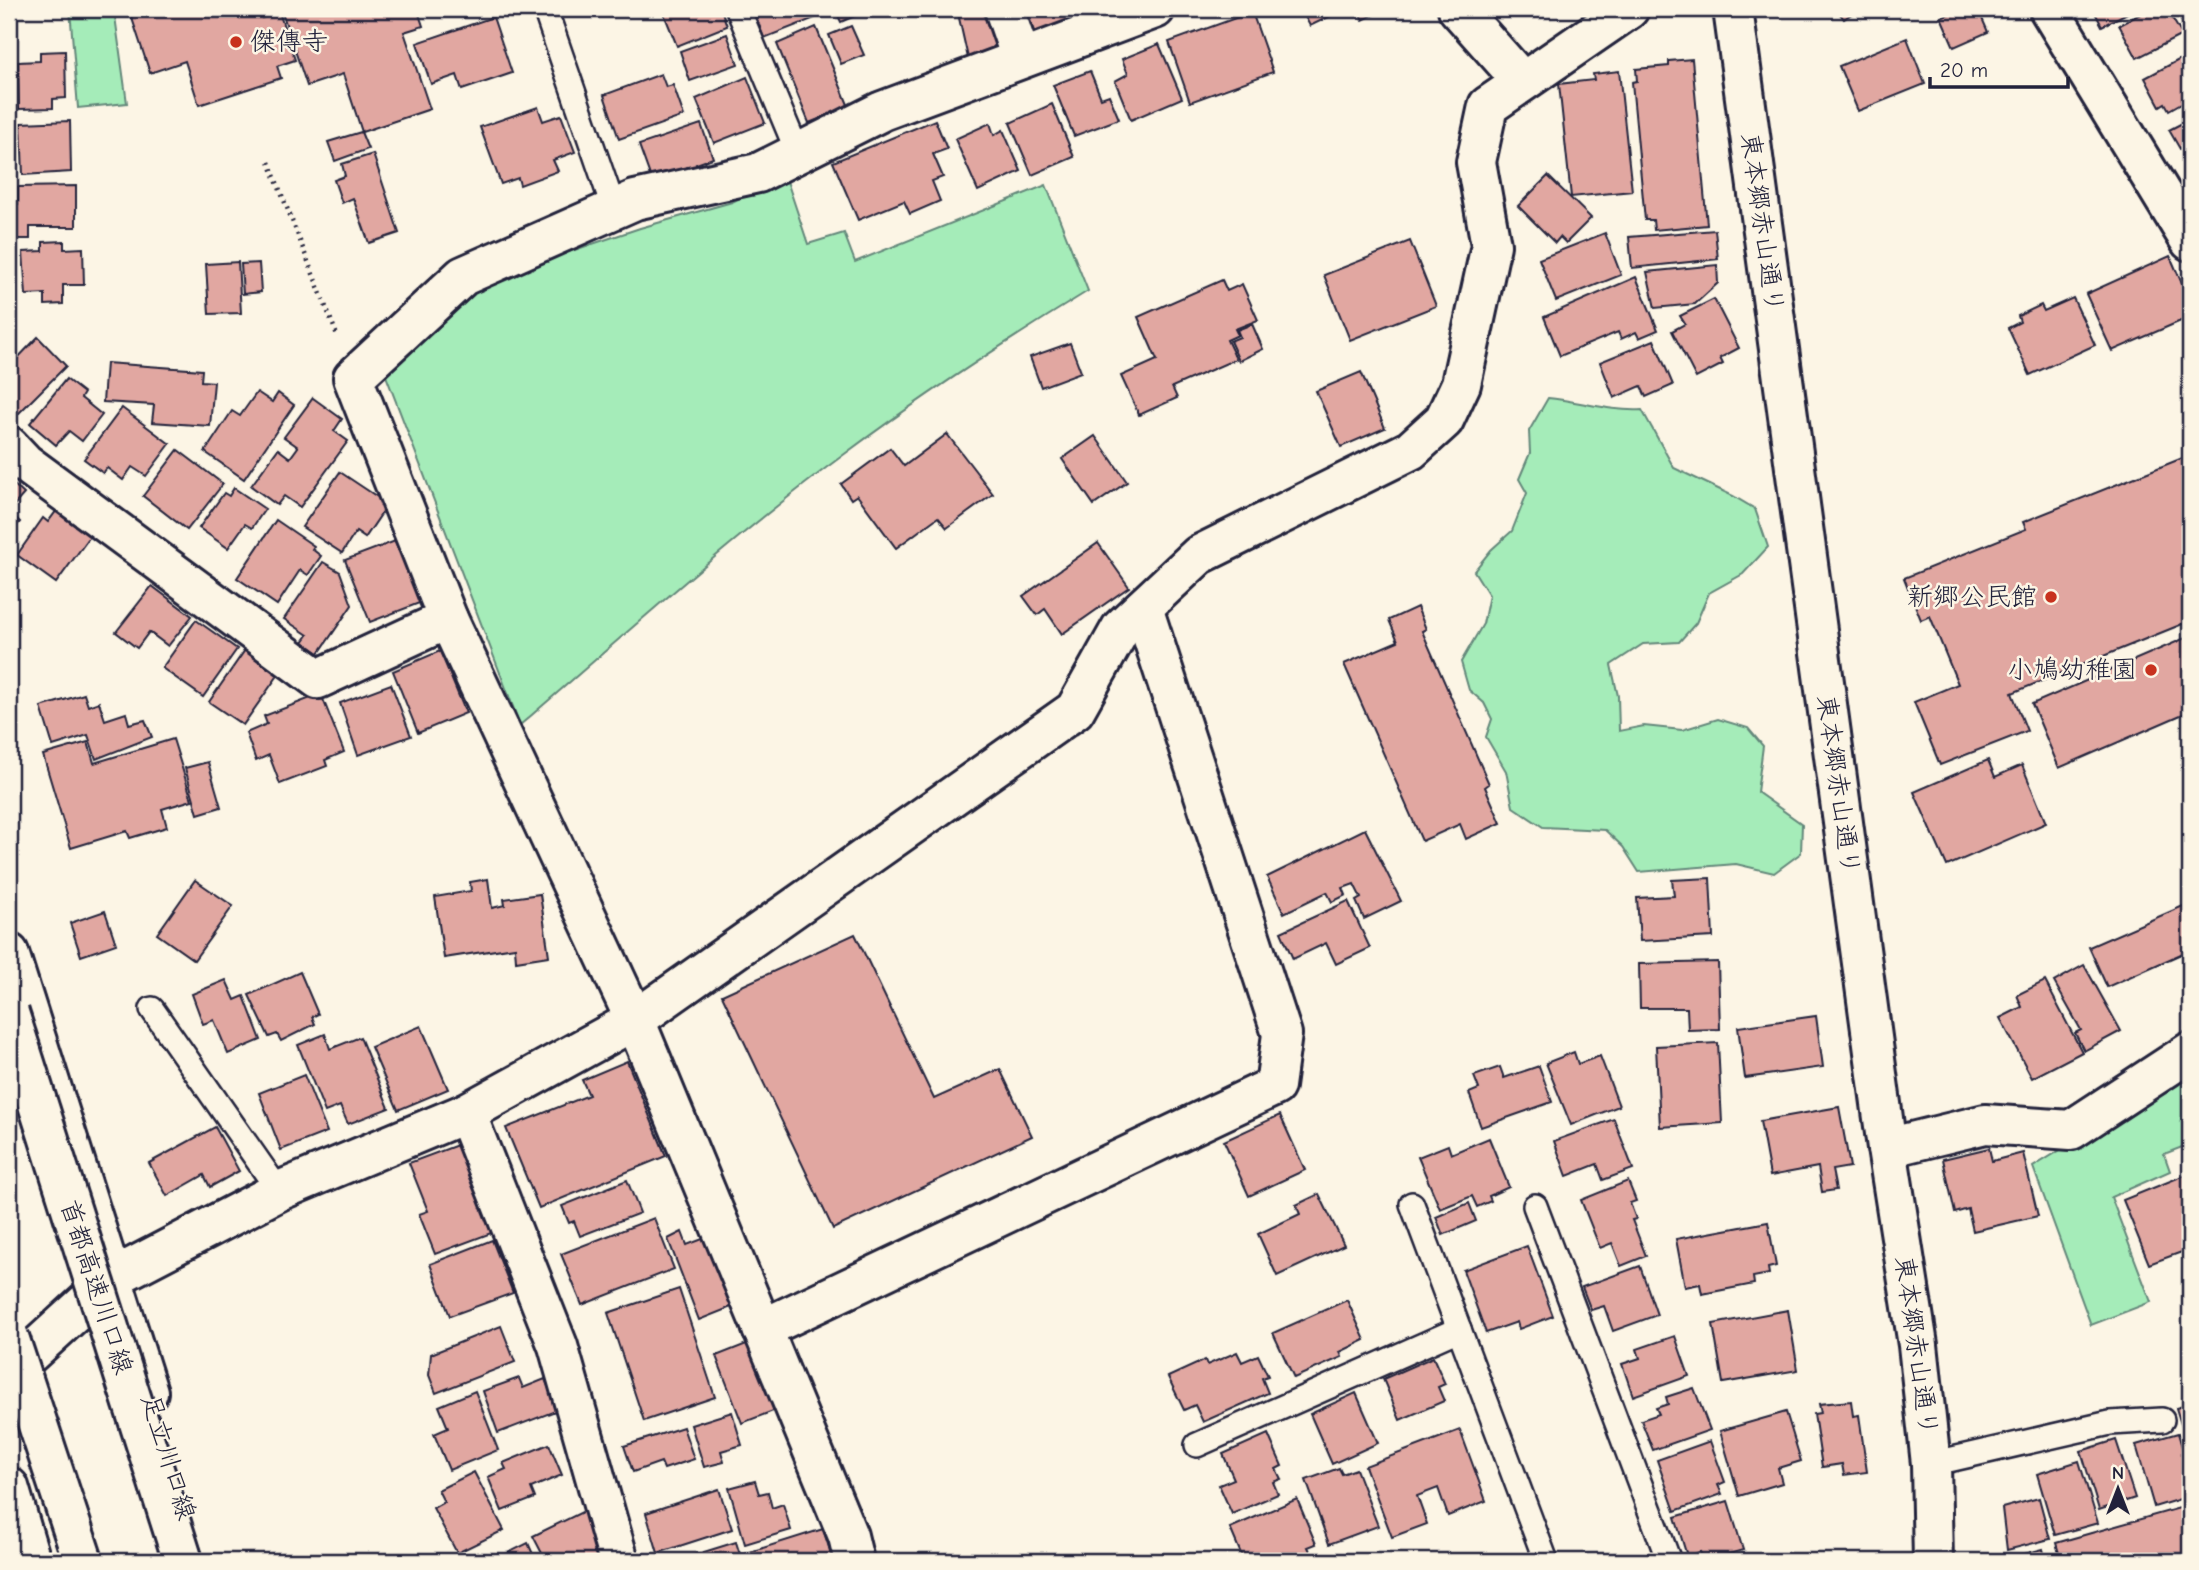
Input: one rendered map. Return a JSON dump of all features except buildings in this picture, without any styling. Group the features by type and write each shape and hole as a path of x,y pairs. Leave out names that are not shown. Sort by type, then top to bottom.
{"main road":[{"path":"1004,9 1021,58"},
{"path":"854,1561 848,1536 635,1020 448,619 353,378 463,276 635,200 758,173 882,111 1155,9"},
{"path":"1458,9 1522,81"},
{"path":"9,1373 114,1278 279,1191 466,1113 635,1020 1075,710 1121,628 1199,555 1411,450 1444,420 1461,384 1491,245 1476,162 1488,106 1629,9"},
{"name":"東本郷赤山通り","path":"1733,9 1887,1147 1918,1345 1931,1464 1933,1561"},
{"path":"2049,9 2190,240"},
{"path":"9,446 25,463 318,679 448,619"},
{"path":"762,1329 1275,1086 1282,1034 1143,608"},
{"name":"足立川口線","path":"9,953 114,1278 199,1561"},
{"name":"首都高速川口線","path":"9,1013 183,1561"},
{"path":"1887,1147 1985,1124 2071,1130 2190,1052"},
{"path":"466,1113 558,1346 619,1561"},
{"path":"9,1337 83,1561"},
{"path":"9,1487 31,1561"}],"lane":[{"path":"545,9 614,209"},
{"path":"738,9 798,153"},
{"path":"152,1009 279,1191"},
{"path":"1412,1204 1546,1561"},
{"path":"1535,1206 1669,1561"},
{"path":"1197,1445 1460,1329"},
{"path":"1931,1464 2110,1423 2162,1420"}],"path":[{"path":"269,162 353,378"}],"green space":[{"path":"70,9 114,9 127,103 78,108"},
{"path":"785,175 808,244 844,233 855,262 1046,185 1088,291 935,390 804,485 680,586 520,725 385,373 482,281 640,228 732,202"},
{"path":"1548,398 1642,410 1674,468 1755,509 1768,547 1743,574 1709,593 1696,623 1679,642 1643,644 1611,665 1618,696 1619,731 1644,726 1682,730 1718,719 1748,728 1763,746 1757,792 1802,824 1801,853 1774,873 1736,864 1639,872 1623,847 1605,830 1543,827 1513,807 1506,771 1486,737 1492,719 1484,703 1469,690 1461,662 1483,624 1489,595 1474,571 1491,550 1512,531 1527,493 1519,479 1530,453 1529,431"},
{"path":"2190,1070 2190,1144 2164,1154 2170,1171 2111,1197 2151,1302 2091,1325 2033,1167"}],"place":[{"name":"傑傳寺","path":"236,42"},
{"name":"新郷公民館","path":"2051,597"},
{"name":"小鳩幼稚園","path":"2151,670"}]}
